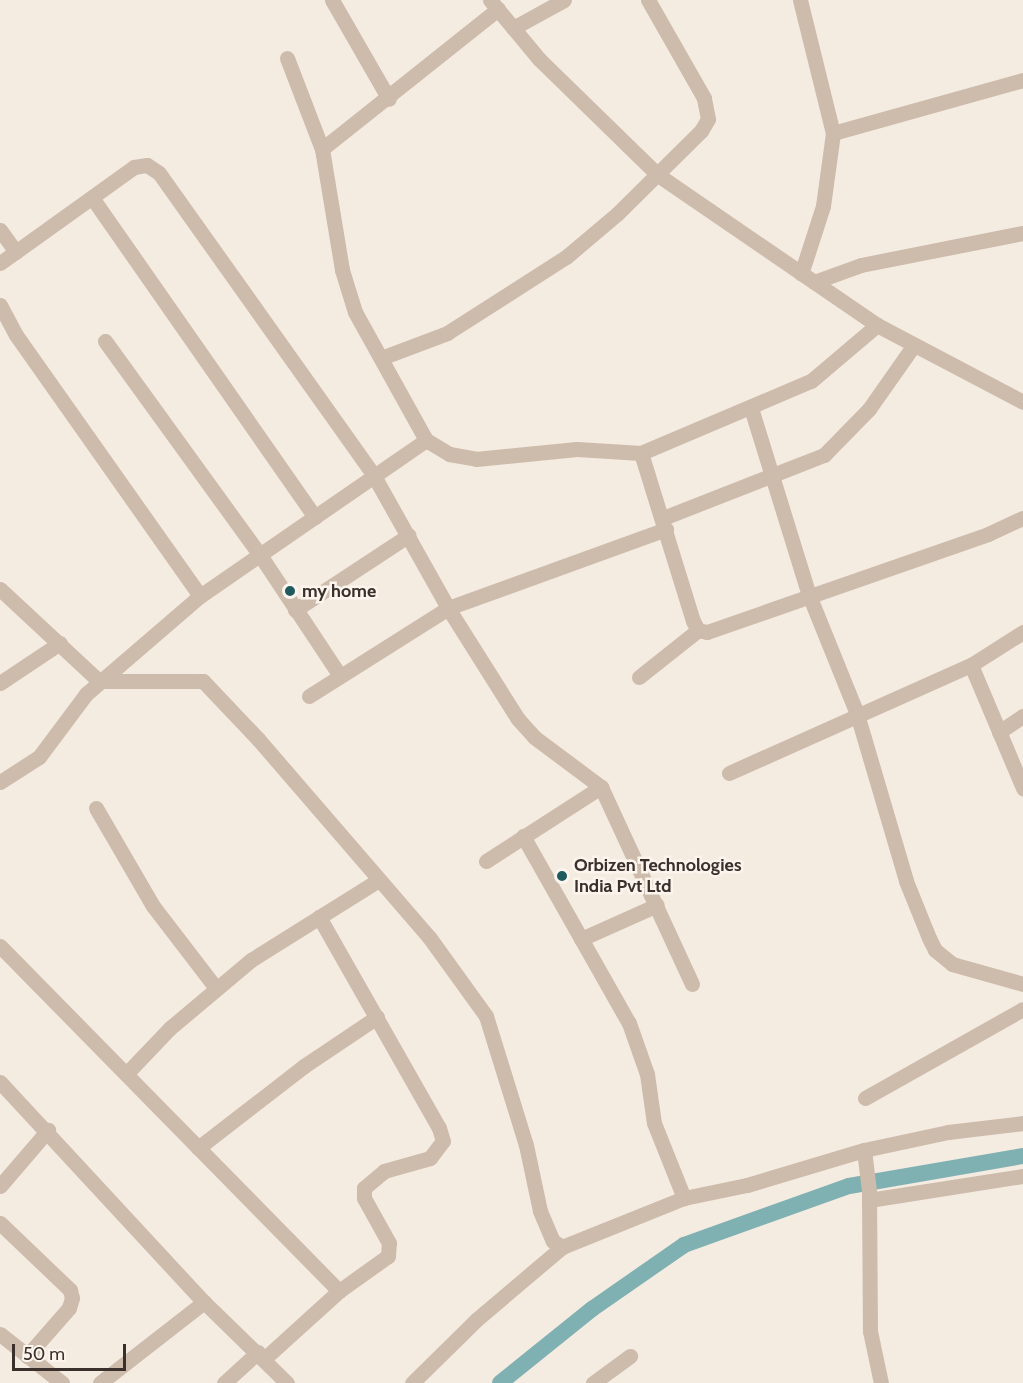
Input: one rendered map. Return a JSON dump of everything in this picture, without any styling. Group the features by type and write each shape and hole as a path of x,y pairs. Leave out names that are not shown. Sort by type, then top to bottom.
{"street":[{"path":"332,0 389,99"},
{"path":"513,28 564,0"},
{"path":"381,358 447,333 501,301 566,257 658,175 701,132 708,108 648,0"},
{"path":"800,0 833,133 823,206 807,278"},
{"path":"322,149 389,99 494,5 570,91 658,175 877,325 1023,402"},
{"path":"286,58 322,149 347,293 426,440 450,454 476,459 577,449 641,453 811,381 877,325"},
{"path":"833,133 1023,80"},
{"path":"0,263 93,199 134,167 147,165 159,173 374,476 448,608 526,728 601,787 692,984"},
{"path":"93,199 315,517"},
{"path":"0,230 16,252"},
{"path":"807,278 1023,232"},
{"path":"0,305 16,335 200,596"},
{"path":"105,341 260,555 340,676"},
{"path":"309,696 448,608 664,523 824,455 843,439 869,409 914,345"},
{"path":"751,408 809,595 857,714 906,881 935,950 952,964 971,972 1023,984"},
{"path":"0,782 39,757 99,681 200,596 426,440"},
{"path":"641,453 698,630"},
{"path":"698,630 707,632 988,534 1023,518"},
{"path":"295,610 409,535"},
{"path":"0,589 99,681 203,681 258,739 377,881 435,945 486,1016 526,1145 540,1211 553,1241 562,1247"},
{"path":"639,677 698,630"},
{"path":"729,773 971,665 1023,632"},
{"path":"0,683 60,643"},
{"path":"971,665 1023,788"},
{"path":"999,732 1023,716"},
{"path":"486,861 601,787"},
{"path":"96,808 153,906 216,988"},
{"path":"523,836 629,1023 646,1074 657,1134 684,1198"},
{"path":"128,1072 216,988 251,960 377,881"},
{"path":"581,939 657,905"},
{"path":"224,1383 339,1292 380,1264 391,1249 364,1198 364,1188 384,1172 430,1158 443,1141 439,1128 319,917"},
{"path":"0,946 128,1072 198,1148 339,1292"},
{"path":"865,1098 1023,1009"},
{"path":"198,1148 304,1066 377,1017"},
{"path":"0,1082 48,1130 204,1302 287,1383"},
{"path":"412,1383 476,1320 562,1247 684,1198 865,1156 948,1132 1023,1123"},
{"path":"0,1186 48,1130"},
{"path":"865,1156 869,1195 870,1331 880,1383"},
{"path":"869,1195 1023,1176"},
{"path":"0,1223 66,1285 72,1298 69,1308 27,1356"},
{"path":"100,1383 204,1302"},
{"path":"0,1334 62,1383"},
{"path":"593,1383 630,1356"}],"waterway":[{"path":"500,1383 592,1309 684,1245 849,1186 1023,1156"}],"place":[{"name":"my home","path":"290,591"},
{"name":"Orbizen Technologies India Pvt Ltd","path":"562,876"}]}
